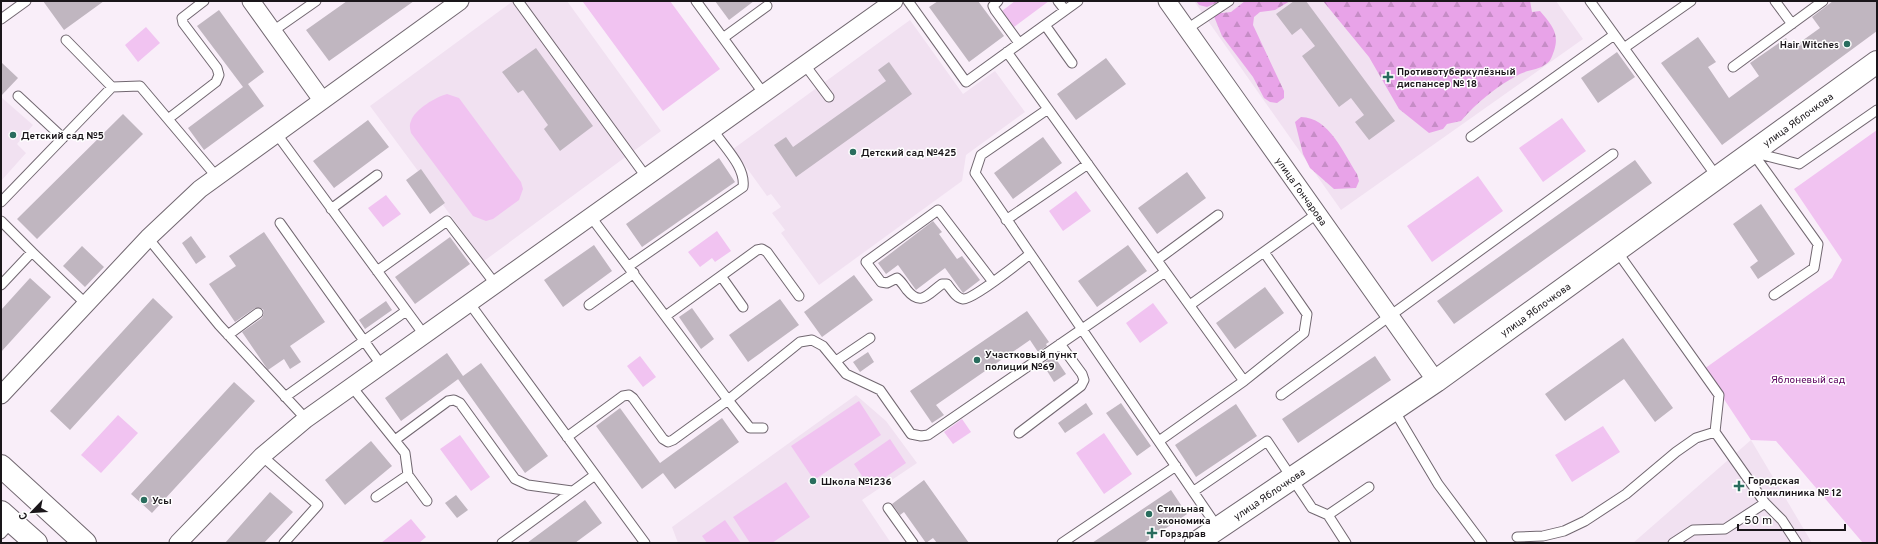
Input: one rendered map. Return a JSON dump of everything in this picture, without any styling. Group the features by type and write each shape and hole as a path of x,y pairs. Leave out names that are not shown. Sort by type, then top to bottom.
{"street":[{"path":"251,1 322,100"},
{"path":"178,543 262,456 306,419 470,304 894,1"},
{"name":"улица Гончарова","path":"1167,1 1436,381"},
{"path":"1,395 148,238 216,176 322,100 450,4"},
{"name":"улица Яблочкова","path":"1196,543 1436,381 1874,65"},
{"path":"1,466 85,543"},
{"path":"4,523 36,543"}],"lane":[{"path":"1,19 26,1"},
{"path":"168,119 216,82 219,75 217,68 184,23 182,18 204,1"},
{"path":"273,31 316,1"},
{"path":"518,1 646,178"},
{"path":"696,1 764,94"},
{"path":"908,1 966,82 1078,1"},
{"path":"998,1 993,6 995,10 1019,43"},
{"path":"1058,1 1064,10"},
{"path":"1187,29 1229,1"},
{"path":"1590,1 1717,177"},
{"path":"1624,48 1691,1"},
{"path":"1775,1 1792,24"},
{"path":"1733,67 1823,1"},
{"path":"724,38 767,6"},
{"path":"1045,24 1072,63"},
{"path":"1471,137 1614,34"},
{"path":"66,40 112,88"},
{"path":"1007,52 1244,381"},
{"path":"805,65 829,98"},
{"path":"1,202 112,88 140,86 216,176"},
{"path":"18,96 63,138"},
{"path":"1048,108 981,155 975,173 1218,528"},
{"path":"1752,152 1799,164 1877,110"},
{"path":"589,306 631,269 743,187 744,179 740,168 713,130"},
{"path":"276,133 424,336"},
{"path":"1752,152 1818,244 1814,268 1774,295"},
{"path":"1281,395 1613,154"},
{"path":"1006,220 1088,164"},
{"path":"331,209 377,175"},
{"path":"993,282 938,210 866,262 881,282 887,283 897,278 917,300 922,299 942,284 948,284 957,297 964,299 970,298 993,282 1030,254"},
{"path":"1190,305 1318,213"},
{"path":"1157,260 1218,215"},
{"path":"592,217 667,315 750,428 763,428"},
{"path":"1,221 86,304"},
{"path":"377,271 447,221 496,285"},
{"path":"280,223 382,366"},
{"path":"148,238 228,335 306,419"},
{"path":"667,315 757,250 762,249 767,252 799,296"},
{"path":"1616,250 1719,395 1715,432 1765,502 1782,520 1797,543"},
{"path":"1,285 32,252"},
{"path":"1159,442 1244,381 1304,333 1307,314 1264,252"},
{"path":"567,437 623,396 629,395 633,398 663,439 668,442 673,440 728,400 800,342 812,340 823,346 846,374 880,390 911,434 921,436 928,435 1165,272"},
{"path":"721,276 743,307"},
{"path":"470,304 645,543"},
{"path":"285,397 406,311"},
{"path":"228,335 258,313"},
{"path":"836,361 870,338"},
{"path":"1019,433 1081,386 1084,380 1082,374 1060,344"},
{"path":"352,387 405,453 408,475 426,501"},
{"path":"394,440 448,401 454,400 460,403 516,479 528,485 572,492"},
{"path":"1394,410 1438,484 1482,543"},
{"path":"1517,537 1543,536 1564,531 1585,521 1626,494 1676,452 1696,438 1715,432"},
{"path":"1194,492 1267,441 1312,508 1328,515 1346,543"},
{"path":"262,456 318,505 284,543"},
{"path":"1062,543 1176,466"},
{"path":"376,497 408,475"},
{"path":"502,543 594,475"},
{"path":"1328,515 1369,487"},
{"path":"1673,543 1693,530 1725,529 1765,502"},
{"path":"888,508 914,543"}],"shaded area":[{"path":"513,1 567,1 661,131 484,261 443,205 445,203 421,170 418,171 370,106"},
{"name":"Противотуберкулёзный диспансер № 18","path":"1194,1 1556,1 1583,39 1341,210"},
{"name":"Детский сад №425","path":"910,20 963,94 995,71 1025,112 966,155 962,181 819,285 781,233 785,230 772,213 781,207 771,194 767,196 733,149"},
{"name":"Детский сад №5","path":"1,97 33,125 17,144 26,153 1,181"},
{"name":"Школа №1236","path":"856,395 886,421 917,463 862,500 891,543 678,543 672,527"},
{"name":"Городская поликлиника № 12","path":"1751,440 1812,543 1633,543"}],"green space":[{"path":"670,1 720,69 663,111 583,2"},
{"path":"1015,1 1049,1 1014,27 1002,11"},
{"path":"1196,1 1221,1 1207,7 1199,5"},
{"path":"1245,1 1290,1 1275,10 1260,12 1254,17 1253,25 1284,91 1284,98 1277,103 1270,102 1264,98 1253,77 1222,36 1213,14 1231,12"},
{"path":"1323,1 1530,1 1532,12 1540,11 1551,25 1555,34 1556,45 1551,58 1546,64 1540,68 1521,73 1502,84 1480,101 1461,121 1447,124 1443,129 1429,133 1399,109 1369,57"},
{"path":"146,27 160,43 138,62 125,45"},
{"path":"447,94 459,98 521,182 523,189 519,200 493,219 486,221 473,216 411,133 410,122 417,112 437,98"},
{"path":"1301,117 1320,123 1335,138 1357,174 1359,181 1356,188 1334,189 1310,168 1303,154 1295,122"},
{"path":"1562,118 1586,151 1543,182 1519,148"},
{"name":"Яблоневый сад","path":"1877,130 1877,543 1863,543 1776,441 1751,440 1704,369 1832,278 1842,260 1794,189"},
{"path":"1478,176 1503,211 1432,262 1407,226"},
{"path":"1076,191 1091,211 1063,231 1049,211"},
{"path":"386,195 401,214 383,227 368,208"},
{"path":"717,231 731,251 715,262 712,258 700,267 688,252"},
{"path":"1153,303 1168,323 1140,343 1126,323"},
{"path":"640,356 656,377 643,387 627,366"},
{"path":"859,401 881,435 814,480 791,446"},
{"path":"118,415 138,433 101,473 81,455"},
{"path":"962,419 971,432 953,444 944,432"},
{"path":"1603,426 1620,452 1572,482 1555,455"},
{"path":"1104,433 1132,474 1104,494 1076,453"},
{"path":"460,435 490,477 471,491 440,449"},
{"path":"890,439 906,463 870,488 854,464"},
{"path":"786,482 810,517 772,543 750,543 733,517"},
{"path":"411,519 426,537 419,543 381,543"},
{"path":"725,520 741,543 707,543 702,536"}],"building":[{"path":"43,1 104,1 64,30"},
{"path":"347,1 414,1 329,61 306,30"},
{"path":"715,1 754,1 729,20"},
{"path":"938,1 978,1 1004,36 969,62 929,7"},
{"path":"1294,1 1306,1 1395,121 1369,140 1355,122 1364,115 1351,98 1339,107 1302,56 1315,46 1301,28 1292,35 1276,14"},
{"path":"1833,1 1877,1 1877,31 1722,145 1661,63 1698,37 1716,62 1708,67 1729,98 1759,76 1750,63 1786,38 1792,48 1820,28 1812,17"},
{"path":"219,10 264,72 248,84 264,106 204,150 188,128 243,87 197,26"},
{"path":"536,48 593,126 560,151 544,129 548,125 523,90 518,93 502,72"},
{"path":"1617,52 1635,77 1598,103 1581,78"},
{"path":"1106,58 1126,84 1076,120 1057,94"},
{"path":"1,62 18,78 1,96"},
{"path":"889,62 912,94 796,177 774,145 786,137 793,147 886,81 878,70"},
{"path":"123,114 143,134 37,239 17,219"},
{"path":"368,120 389,147 334,188 313,161"},
{"path":"1043,137 1062,163 1013,199 994,173"},
{"path":"719,158 735,182 642,247 626,224"},
{"path":"1635,160 1652,183 1454,324 1437,301"},
{"path":"421,169 445,203 430,214 406,180"},
{"path":"1187,172 1206,198 1157,234 1138,208"},
{"path":"1761,204 1795,254 1758,279 1750,267 1758,261 1733,224"},
{"path":"933,221 942,232 939,234 957,259 962,256 980,280 963,293 945,268 916,290 898,265 886,274 878,263"},
{"path":"264,232 325,322 290,346 301,362 290,369 284,359 268,370 242,332 262,318 264,313 263,309 255,308 235,322 209,284 236,266 229,256"},
{"path":"191,236 206,257 196,264 182,243"},
{"path":"450,237 470,264 415,304 395,277"},
{"path":"594,245 612,271 563,307 544,280"},
{"path":"1128,245 1147,271 1097,307 1078,281"},
{"path":"82,246 104,267 85,287 63,266"},
{"path":"854,275 873,300 822,337 804,312"},
{"path":"30,278 51,297 1,352 1,310"},
{"path":"1265,287 1284,313 1235,349 1216,323"},
{"path":"153,298 173,317 70,430 50,411"},
{"path":"780,299 799,325 748,362 729,335"},
{"path":"386,301 392,310 365,329 359,320"},
{"path":"692,308 714,339 701,349 679,317"},
{"path":"1027,311 1049,342 1046,344 1047,346 1038,352 1030,340 936,405 944,415 932,423 910,391"},
{"path":"1623,338 1673,408 1655,422 1624,379 1565,421 1545,394"},
{"path":"868,352 874,362 860,372 853,362"},
{"path":"447,353 463,376 481,363 548,456 525,473 458,379 401,421 385,398"},
{"path":"1054,356 1066,374 1054,382 1044,366 1046,365 1045,362"},
{"path":"1375,356 1391,380 1298,443 1282,419"},
{"path":"234,382 255,401 152,513 131,494"},
{"path":"1086,403 1093,414 1065,433 1058,423"},
{"path":"1121,403 1151,446 1137,456 1106,413"},
{"path":"1236,404 1257,436 1196,477 1175,445"},
{"path":"620,408 660,463 722,418 739,442 675,489 663,473 642,489 596,426"},
{"path":"371,441 392,466 345,505 325,480"},
{"path":"924,480 969,543 937,543 933,538 926,543 904,512 900,515 892,504"},
{"path":"1171,490 1187,514 1144,543 1092,543"},
{"path":"270,492 293,512 264,543 225,543"},
{"path":"456,495 468,510 457,518 445,503"},
{"path":"585,500 602,523 575,543 527,543"}],"place":[{"name":"Hair Witches","path":"1847,44"},
{"name":"Противотуберкулёзный диспансер № 18","path":"1388,77"},
{"name":"Детский сад №5","path":"13,135"},
{"name":"Детский сад №425","path":"853,152"},
{"name":"Участковый пункт полиции №69","path":"977,360"},
{"name":"Школа №1236","path":"813,481"},
{"name":"Городская поликлиника № 12","path":"1739,486"},
{"name":"Усы","path":"144,500"},
{"name":"Стильная экономика","path":"1149,514"},
{"name":"Горздрав","path":"1152,533"}]}
